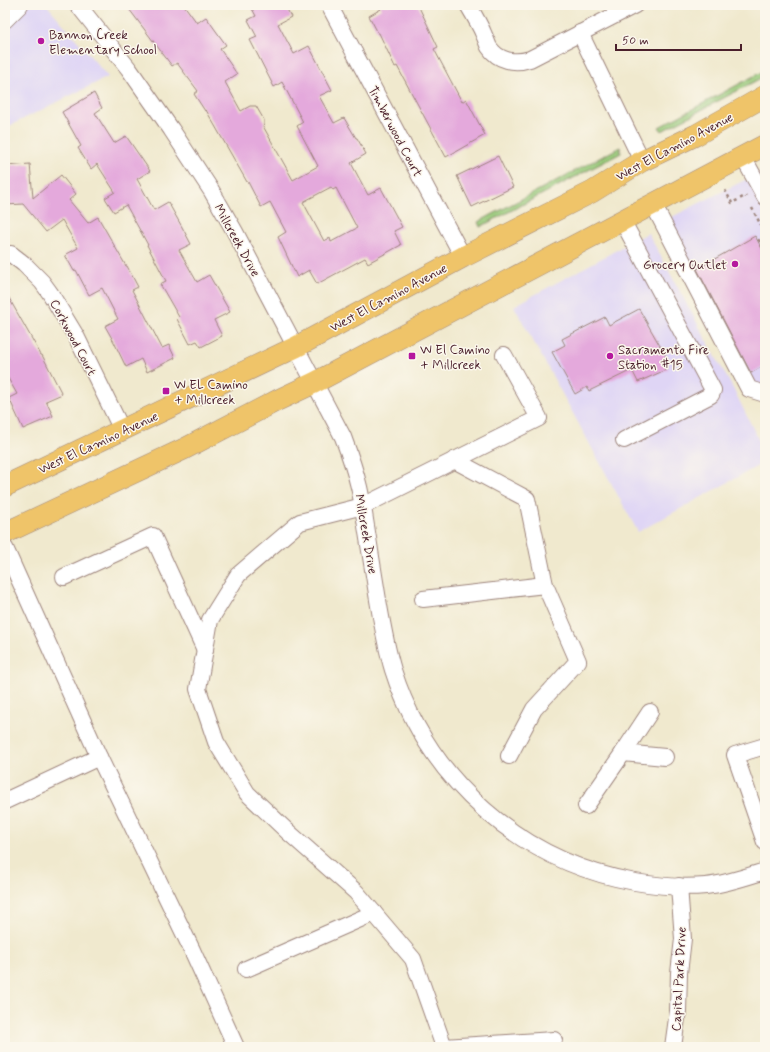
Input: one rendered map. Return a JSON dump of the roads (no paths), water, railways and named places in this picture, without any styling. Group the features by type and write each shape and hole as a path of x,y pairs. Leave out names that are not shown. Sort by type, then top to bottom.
{"main road":[{"name":"West El Camino Avenue","path":"5,486 296,347 463,257 592,192 642,161 696,135 765,96"},
{"path":"5,533 184,449 765,145"}],"street":[{"name":"Millcreek Drive","path":"78,5 129,69 211,190 343,437 360,488 385,638 392,669 404,700 418,728 435,756 455,781 478,804 503,825 530,843 558,858 588,870 620,879 651,884 679,886 705,886 720,884 765,871"},
{"name":"Timberwood Court","path":"329,5 463,257"},
{"path":"468,5 489,47 498,56 509,61 522,61 530,59 635,5"},
{"path":"580,33 642,161"},
{"path":"743,157 765,198"},
{"path":"653,204 749,389 765,394"},
{"path":"622,220 713,390 711,395 624,440"},
{"name":"Corkwood Court","path":"11,254 24,264 42,282 50,293 76,336 122,430"},
{"path":"504,356 539,418 362,506 300,522 238,576 210,620 198,689 216,742 247,794 356,892 413,959 444,1047 554,1040"},
{"path":"454,460 527,499 546,585 578,660 534,709 509,756"},
{"path":"64,577 153,536 205,650"},
{"path":"5,548 100,757 192,950 236,1047"},
{"path":"423,599 546,585"},
{"path":"586,806 650,712"},
{"path":"765,746 735,755 765,842"},
{"path":"623,753 664,757"},
{"path":"5,801 100,757"},
{"name":"Capital Park Drive","path":"673,1047 678,1011 679,973 683,939 679,886"},
{"path":"246,969 374,913"}],"place":[{"name":"Bannon Creek Elementary School","path":"41,41"},
{"name":"Grocery Outlet","path":"735,264"},
{"name":"W El Camino + Millcreek","path":"412,356"},
{"name":"Sacramento Fire Station #15","path":"610,356"},
{"name":"W EL Camino + Millcreek","path":"166,391"}]}
